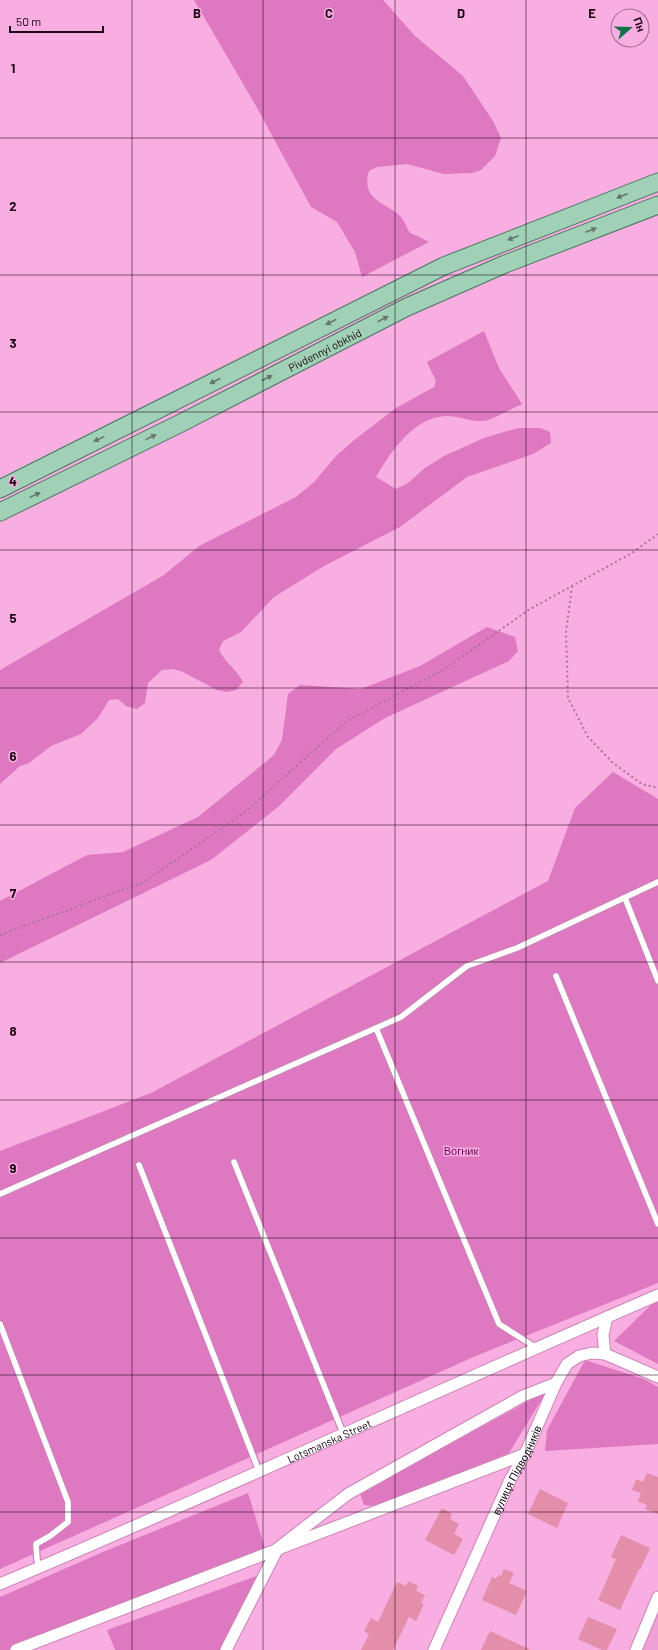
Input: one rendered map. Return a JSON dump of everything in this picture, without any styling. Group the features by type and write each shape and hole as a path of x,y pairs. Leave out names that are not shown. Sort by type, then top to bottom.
{"main road":[{"name":"Pivdennyi obkhid","path":"0,489 444,266 658,182"},
{"name":"Pivdennyi obkhid","path":"0,512 181,423 407,307 505,264 658,204"}],"street":[{"name":"Lotsmanska Street","path":"0,1584 259,1471 535,1347 658,1295"},
{"path":"608,1317 603,1335 605,1354 658,1377"},
{"name":"вулиця Підводників","path":"434,1650 510,1480 525,1454 556,1383 567,1364 579,1356 592,1353 605,1354"},
{"path":"226,1650 278,1548 348,1494 523,1396 556,1383"},
{"path":"16,1650 525,1454"},
{"path":"636,1650 658,1597"}],"lane":[{"path":"0,1194 401,1017 467,966 517,948 658,882"},
{"path":"624,898 658,981"},
{"path":"556,976 658,1224"},
{"path":"376,1028 499,1324 535,1347"},
{"path":"234,1162 343,1433"},
{"path":"139,1165 259,1471"},
{"path":"0,1324 68,1502 68,1522 50,1536 36,1544 37,1560 40,1567"}],"path":[{"path":"0,935 144,882 245,812 347,721 443,670 530,609 632,553 658,534"},
{"path":"572,586 566,632 568,698 588,737 613,764 642,784 658,788"}],"shaded area":[{"path":"658,1609 658,1650 639,1650"}],"green space":[{"path":"194,0 383,0 415,36 463,76 493,121 501,138 495,156 481,170 472,173 444,174 407,164 377,167 369,171 367,180 370,194 401,217 410,233 429,242 362,277 355,252 337,222 311,207 256,106"},
{"path":"484,331 499,368 522,404 483,421 474,421 447,416 435,418 425,422 414,428 405,437 389,456 376,477 396,489 408,483 425,468 444,456 484,438 518,428 540,428 550,432 551,443 533,454 467,477 400,527 324,566 274,597 241,632 223,641 219,650 243,682 236,690 227,692 217,690 181,671 172,669 162,670 148,683 145,703 137,709 126,706 118,699 109,700 98,718 81,734 51,746 29,763 20,766 0,784 0,670 164,575 199,546 296,497 314,482 336,456 353,441 396,408 434,387 436,381 427,362"},
{"path":"487,627 515,637 518,651 509,661 385,718 336,749 278,807 211,860 0,963 0,901 87,855 123,852 198,817 274,755 282,740 288,694 300,685 361,689 420,666"},
{"name":"Вогник","path":"613,772 658,799 658,1283 478,1355 0,1569 0,1151 151,1093 548,881 575,808"},
{"path":"658,1301 658,1364 614,1341 653,1303"},
{"path":"585,1360 644,1379 658,1387 658,1444 545,1451 547,1430"},
{"path":"547,1391 509,1453 376,1506 364,1505 360,1493"},
{"path":"248,1493 265,1548 88,1622 9,1650 0,1650 0,1597 103,1552"},
{"path":"257,1576 220,1650 115,1650 107,1630"}],"building":[{"path":"647,1473 658,1477 658,1514 645,1509 647,1505 638,1501 641,1493 632,1490 636,1479 643,1482"},
{"path":"540,1489 568,1503 557,1528 528,1514"},
{"path":"442,1508 452,1514 450,1519 459,1524 454,1534 463,1539 454,1555 425,1540"},
{"path":"621,1535 650,1548 620,1610 598,1600 616,1559 611,1557"},
{"path":"504,1569 514,1573 509,1583 527,1591 516,1615 482,1600 492,1577 496,1579 498,1575 501,1576"},
{"path":"408,1581 418,1586 416,1591 425,1595 421,1603 424,1604 416,1621 409,1617 393,1650 361,1650 369,1634 364,1631 371,1618 378,1622 397,1582 406,1586"},
{"path":"588,1617 617,1629 607,1650 602,1650 578,1639"},
{"path":"490,1631 531,1650 481,1650"}]}
